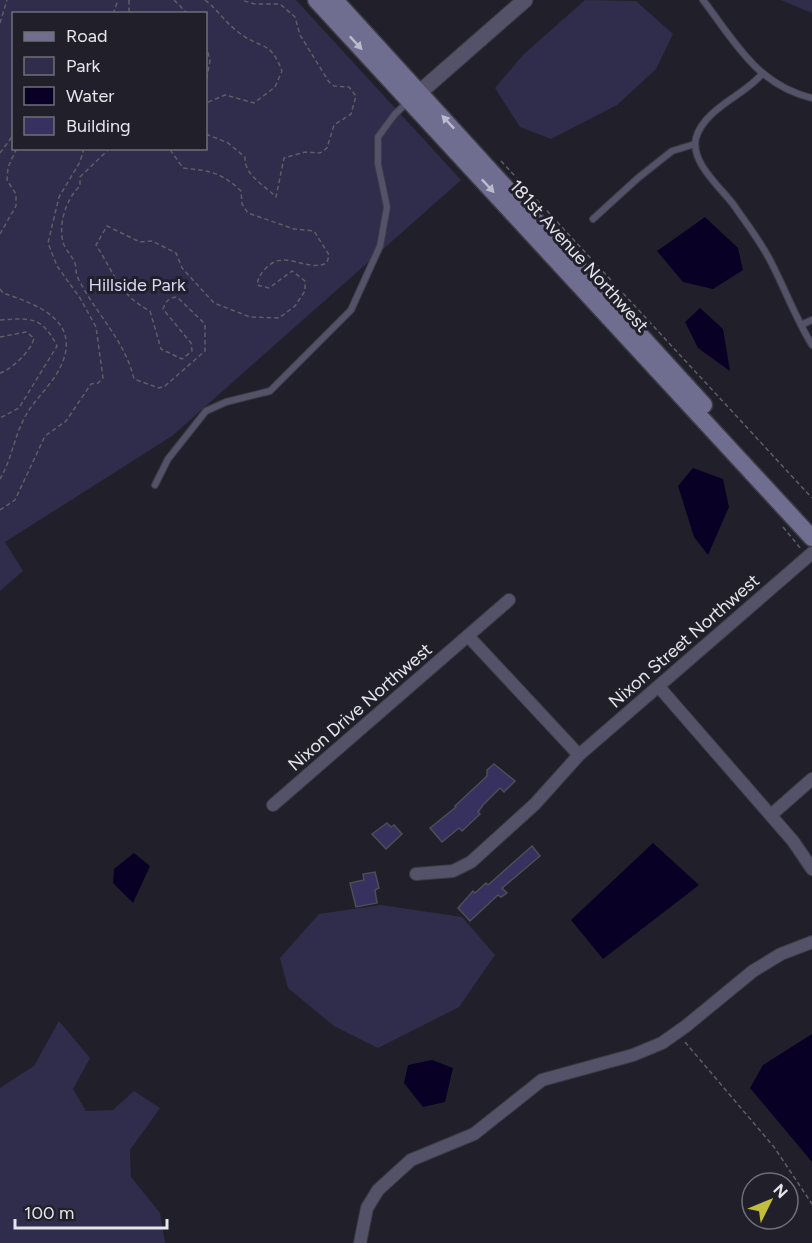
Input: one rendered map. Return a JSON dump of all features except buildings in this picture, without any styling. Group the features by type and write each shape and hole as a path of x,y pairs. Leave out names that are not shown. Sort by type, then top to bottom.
{"main road":[{"name":"181st Avenue Northwest","path":"316,0 415,96 812,523"},
{"name":"181st Avenue Northwest","path":"335,0 415,96 812,538"}],"street":[{"path":"415,96 525,0"},
{"name":"Nixon Street Northwest","path":"416,874 453,871 471,862 535,804 579,755 812,553"},
{"name":"Nixon Drive Northwest","path":"273,805 509,600"},
{"path":"469,637 579,755"},
{"path":"659,687 803,853 812,869"},
{"path":"771,815 812,779"},
{"path":"360,1243 368,1208 378,1190 411,1160 474,1134 542,1080 648,1050 678,1033 753,970 781,954 812,942"}],"lane":[{"path":"702,0 761,75 784,90 812,98"},
{"path":"761,75 751,87 729,100 705,123 699,131 695,144 698,159 764,249 812,345"},
{"path":"155,485 168,459 206,411 226,402 270,391 351,310 380,246 387,207 378,164 378,137 395,114 415,96"},
{"path":"593,219 672,151 695,144"},
{"path":"801,325 812,320"}],"path":[{"path":"0,23 7,0"},
{"path":"174,0 186,12"},
{"path":"205,0 239,33 270,49 282,71 275,87 254,102 225,95 207,103"},
{"path":"207,134 238,149 245,157 244,166 249,173 276,197 284,158 305,152 320,153 327,148 334,124 351,114 355,103 356,96 349,87 334,86 328,82 300,34 295,17 288,10 280,4 255,4 241,0"},
{"path":"207,49 210,62 207,76"},
{"path":"0,153 12,137"},
{"path":"0,234 16,206 16,194 7,180 8,167 16,150"},
{"path":"0,510 15,500 45,436 66,421 82,394 91,384 103,378 96,327 80,298 57,266 48,243 59,197 80,162 83,150"},
{"path":"108,150 80,177 80,186 74,192 61,223 61,233 64,246 74,260 76,276 116,335 130,364 134,379 159,388 165,386 205,351 205,324 177,297 171,298 166,301 163,309 191,343 192,351 182,359 161,349 150,311 133,302 124,291 96,244 107,226 140,242 152,241 176,253 182,268 214,303 250,317 279,318 295,306 305,291 305,281 292,271 269,288 258,285 264,271 273,261 284,258 319,266 327,263 329,255 314,231 294,229 248,213 242,204 242,190 227,177 211,171 183,168 170,150"},
{"path":"496,155 812,498"},
{"path":"0,289 3,293 49,311 64,331 66,344 56,374 26,414 16,434 9,462 0,479"},
{"path":"0,320 22,319 40,322 49,331 57,346 19,408 0,418"},
{"path":"0,338 26,332 34,338 33,345 8,370 0,373"},
{"path":"678,1033 774,1147 812,1204"}],"green space":[{"name":"Hillside Park","path":"0,0 296,0 461,180 172,436 5,542 23,571 0,591"},
{"path":"585,0 636,1 673,34 656,69 617,105 551,139 520,127 495,88 523,55"},
{"path":"781,0 812,0 812,13"},
{"path":"381,905 462,917 495,955 459,1007 378,1048 334,1026 288,988 280,958 319,914"},
{"path":"59,1021 90,1058 73,1089 86,1111 113,1110 134,1091 160,1108 130,1150 131,1177 160,1213 165,1243 0,1243 0,1088 34,1066"}],"water":[{"path":"705,217 738,248 743,270 713,289 683,282 657,251"},
{"path":"700,308 723,329 730,371 698,348 685,322"},
{"path":"693,468 723,479 729,507 708,555 694,537 678,486"},
{"path":"653,843 699,885 603,959 571,920"},
{"path":"134,853 150,866 133,903 113,883 114,869"},
{"path":"812,1034 812,1162 750,1088 763,1065"},
{"path":"432,1060 453,1068 445,1102 423,1107 404,1083 408,1065"}]}
